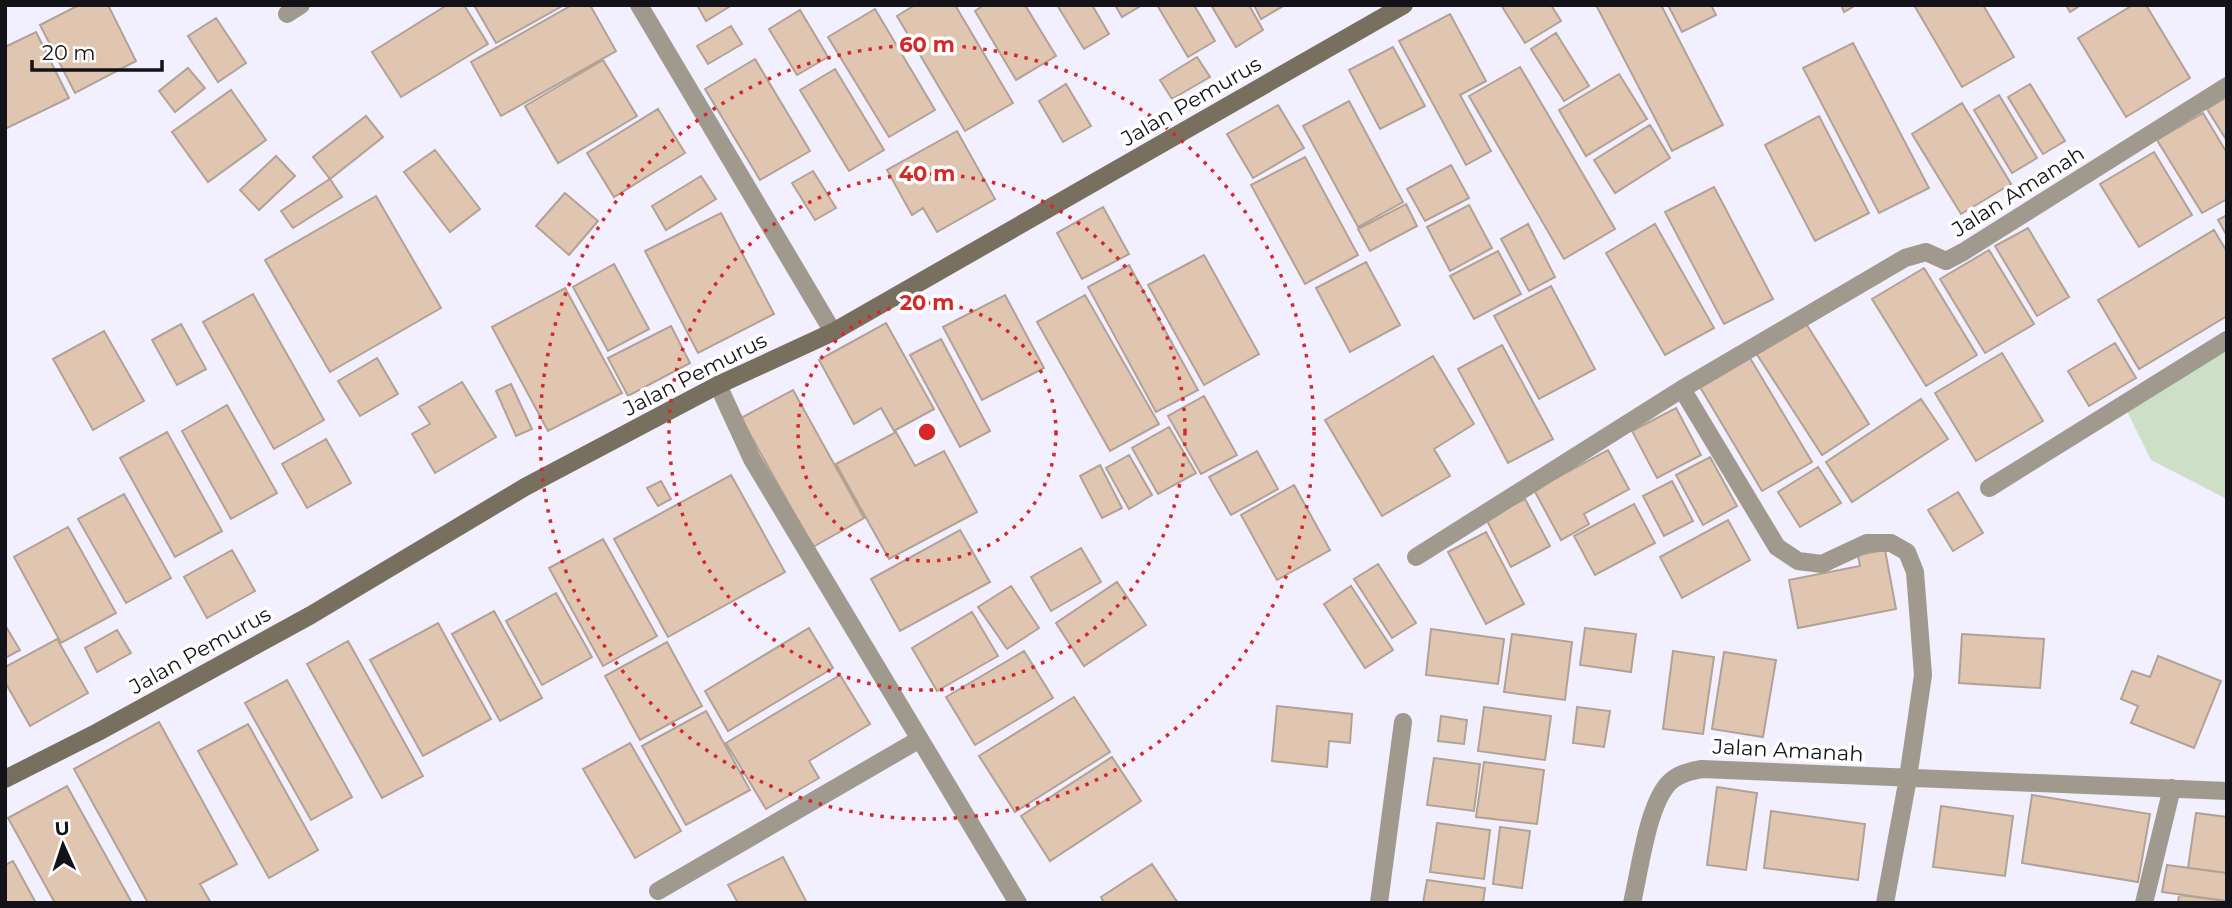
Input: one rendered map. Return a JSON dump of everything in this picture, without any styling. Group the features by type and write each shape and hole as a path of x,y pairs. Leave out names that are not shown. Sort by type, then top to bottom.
{"street":[{"path":"639,5 833,332"},
{"name":"Jalan Pemurus","path":"5,779 98,732 311,615 525,487 718,385 833,332 1404,5"},
{"name":"Jalan Amanah","path":"1416,557 1682,389 1905,258 1926,252 1946,261 1963,252 2227,86"},
{"path":"1989,488 2227,340"},
{"path":"718,385 752,459 1018,903"},
{"path":"1682,389 1777,547 1798,561 1822,564 1867,543 1892,543 1907,552 1915,572 1923,675 1908,779 1885,903"},
{"path":"1379,903 1403,722"},
{"path":"658,891 920,739"},
{"name":"Jalan Amanah","path":"1632,903 1656,803 1670,782 1683,773 1702,769 2227,791"},
{"path":"2144,903 2172,788"}],"green space":[{"path":"2227,339 2227,499 2151,460 2126,409"}],"building":[{"path":"79,5 108,5 136,61 75,93 40,25"},
{"path":"447,5 464,5 488,44 401,97 372,52"},
{"path":"474,5 564,5 496,43"},
{"path":"572,5 590,5 616,51 501,116 471,62"},
{"path":"697,5 732,5 706,21"},
{"path":"915,5 955,5 1013,103 965,131 897,16"},
{"path":"984,5 1025,5 1056,56 1016,80 975,11"},
{"path":"1057,5 1092,5 1109,34 1084,49"},
{"path":"1115,5 1142,5 1122,17"},
{"path":"1157,5 1194,5 1215,41 1188,57"},
{"path":"1211,5 1249,5 1263,30 1236,47"},
{"path":"1254,5 1285,5 1261,19"},
{"path":"1501,5 1551,5 1561,21 1525,43"},
{"path":"1596,5 1661,5 1723,125 1672,151"},
{"path":"1668,5 1711,5 1716,15 1682,32"},
{"path":"1841,5 1856,5 1844,12"},
{"path":"1914,5 1983,5 2014,57 1962,87"},
{"path":"2066,5 2081,5 2070,12"},
{"path":"2133,5 2146,5 2190,78 2126,117 2078,38"},
{"path":"875,9 935,110 889,137 828,37"},
{"path":"800,10 828,57 797,75 769,29"},
{"path":"1450,14 1486,81 1460,95 1491,151 1466,165 1399,41"},
{"path":"216,18 246,63 218,82 188,36"},
{"path":"731,26 742,44 708,64 697,46"},
{"path":"36,32 69,98 5,129 5,47"},
{"path":"1556,33 1589,86 1564,101 1531,49"},
{"path":"1853,43 1929,188 1879,213 1803,68"},
{"path":"1393,47 1425,106 1380,129 1349,70"},
{"path":"1197,57 1210,77 1172,99 1160,80"},
{"path":"755,59 810,151 760,180 705,89"},
{"path":"603,60 637,116 558,163 525,106"},
{"path":"1520,67 1615,229 1564,259 1469,96"},
{"path":"188,68 205,88 175,112 159,91"},
{"path":"835,69 884,150 849,171 800,90"},
{"path":"1619,74 1647,119 1586,156 1559,110"},
{"path":"1066,84 1091,126 1063,142 1039,101"},
{"path":"2030,84 2065,141 2043,154 2008,97"},
{"path":"231,90 266,140 208,182 172,132"},
{"path":"1999,95 2037,158 2012,173 1974,110"},
{"path":"2227,97 2227,141 2207,109"},
{"path":"1349,101 1403,202 1358,227 1303,126"},
{"path":"1962,103 2011,184 1961,214 1912,134"},
{"path":"1278,105 1304,148 1253,178 1227,134"},
{"path":"658,109 685,153 614,197 587,153"},
{"path":"2203,113 2227,153 2227,199 2202,213 2157,140"},
{"path":"366,116 383,137 330,179 313,157"},
{"path":"1819,116 1869,213 1815,241 1765,145"},
{"path":"1650,125 1670,158 1615,193 1594,160"},
{"path":"957,131 995,199 937,232 923,208 912,215 887,170"},
{"path":"435,150 480,209 450,232 404,172"},
{"path":"2154,152 2192,215 2139,247 2100,184"},
{"path":"276,156 295,176 259,210 240,190"},
{"path":"1305,157 1358,255 1305,284 1251,185"},
{"path":"1451,165 1469,198 1425,221 1407,189"},
{"path":"813,171 836,208 815,220 792,183"},
{"path":"701,176 716,199 666,230 652,206"},
{"path":"330,179 342,197 293,228 281,211"},
{"path":"1714,187 1773,299 1724,324 1665,212"},
{"path":"565,193 598,221 569,255 536,226"},
{"path":"376,196 441,308 330,372 265,260"},
{"path":"1406,204 1417,226 1370,251 1358,229"},
{"path":"1469,205 1492,248 1450,271 1427,227"},
{"path":"1103,207 1129,254 1082,279 1057,233"},
{"path":"721,213 774,314 698,353 645,251"},
{"path":"2227,215 2227,236 2218,220"},
{"path":"1528,224 1555,277 1529,291 1501,239"},
{"path":"1655,224 1714,328 1665,355 1606,253"},
{"path":"2028,228 2069,297 2037,316 1995,246"},
{"path":"2214,230 2227,252 2227,316 2139,369 2098,300"},
{"path":"1989,250 2034,324 1985,353 1940,279"},
{"path":"1498,251 1521,294 1474,319 1450,276"},
{"path":"1204,255 1259,354 1204,385 1148,285"},
{"path":"1366,262 1400,325 1350,352 1316,288"},
{"path":"614,264 649,329 608,351 573,287"},
{"path":"1129,265 1198,390 1156,412 1088,287"},
{"path":"1924,268 1977,355 1926,386 1872,299"},
{"path":"1551,286 1595,369 1539,399 1494,316"},
{"path":"565,288 622,393 548,431 492,327"},
{"path":"253,294 324,420 274,449 203,322"},
{"path":"1005,295 1044,368 982,400 943,327"},
{"path":"1085,295 1159,424 1110,451 1037,322"},
{"path":"1805,322 1869,424 1822,455 1756,353"},
{"path":"886,323 934,409 894,431 881,408 854,424 819,360"},
{"path":"181,324 206,369 177,385 152,340"},
{"path":"671,326 690,363 628,396 608,358"},
{"path":"104,331 144,401 93,430 53,359"},
{"path":"941,339 990,431 960,447 910,355"},
{"path":"2115,343 2136,378 2089,406 2068,371"},
{"path":"1502,345 1553,439 1508,463 1458,369"},
{"path":"2002,353 2043,421 1976,461 1935,393"},
{"path":"1433,356 1474,424 1434,449 1450,476 1382,516 1325,420"},
{"path":"377,358 398,394 360,416 338,381"},
{"path":"1750,358 1812,462 1762,491 1700,387"},
{"path":"462,382 496,437 435,473 412,434 430,424 419,407"},
{"path":"511,384 532,429 516,436 496,391"},
{"path":"793,390 864,518 813,547 741,418"},
{"path":"1204,396 1237,455 1201,474 1168,416"},
{"path":"1921,399 1948,439 1852,502 1826,462"},
{"path":"227,405 277,493 231,519 182,431"},
{"path":"1676,408 1701,455 1657,478 1632,431"},
{"path":"1169,427 1196,473 1158,494 1132,448"},
{"path":"167,432 222,531 175,557 120,458"},
{"path":"896,432 915,466 944,451 977,512 889,559 836,464"},
{"path":"326,439 351,483 307,508 282,464"},
{"path":"1608,450 1629,489 1584,514 1589,524 1561,540 1534,490"},
{"path":"1257,451 1278,489 1231,515 1209,477"},
{"path":"1129,455 1152,495 1129,509 1106,468"},
{"path":"1710,457 1737,506 1703,525 1676,475"},
{"path":"1100,465 1122,508 1102,518 1080,476"},
{"path":"1818,467 1841,503 1800,527 1778,492"},
{"path":"731,475 785,572 668,637 614,539"},
{"path":"661,481 671,499 658,506 647,488"},
{"path":"1672,481 1693,521 1664,536 1643,496"},
{"path":"1294,485 1330,550 1277,580 1241,515"},
{"path":"1958,492 1983,533 1953,551 1928,510"},
{"path":"124,494 171,578 126,603 78,519"},
{"path":"1525,499 1550,546 1511,567 1486,519"},
{"path":"1634,504 1655,543 1595,575 1574,536"},
{"path":"1728,520 1750,560 1682,598 1660,557"},
{"path":"68,527 116,613 61,643 14,557"},
{"path":"960,530 990,582 900,631 871,579"},
{"path":"1486,532 1524,604 1486,624 1448,552"},
{"path":"603,539 657,636 603,666 549,568"},
{"path":"1081,548 1101,582 1051,611 1031,577"},
{"path":"232,550 255,591 207,618 184,577"},
{"path":"1885,550 1896,609 1798,628 1789,580 1860,566 1858,555"},
{"path":"1378,564 1416,623 1392,638 1354,579"},
{"path":"1117,582 1146,625 1084,666 1056,623"},
{"path":"1011,586 1039,628 1007,649 978,607"},
{"path":"1351,586 1393,650 1365,668 1324,604"},
{"path":"556,593 592,657 542,685 506,621"},
{"path":"494,611 542,698 500,721 452,634"},
{"path":"972,612 998,656 937,691 912,648"},
{"path":"438,623 491,719 423,756 370,660"},
{"path":"5,625 20,650 5,658"},
{"path":"809,628 833,668 728,731 705,691"},
{"path":"1585,628 1636,634 1631,672 1580,665"},
{"path":"1431,629 1504,639 1498,684 1426,675"},
{"path":"117,630 131,653 97,672 85,648"},
{"path":"1512,634 1572,642 1565,700 1504,692"},
{"path":"1962,634 2044,639 2040,688 1959,683"},
{"path":"57,639 88,693 30,726 5,682 5,667"},
{"path":"348,641 423,776 382,798 307,664"},
{"path":"667,642 702,706 640,740 605,676"},
{"path":"1024,651 1053,698 975,745 946,697"},
{"path":"1673,651 1714,657 1703,734 1663,729"},
{"path":"1724,652 1776,660 1763,737 1712,729"},
{"path":"2158,656 2221,681 2194,748 2131,723 2138,706 2121,699 2132,671 2150,677"},
{"path":"840,675 870,724 809,761 819,778 766,809 726,743"},
{"path":"287,680 352,797 311,820 245,703"},
{"path":"1074,697 1110,752 1015,812 979,756"},
{"path":"1277,706 1352,714 1350,743 1329,741 1327,767 1272,761"},
{"path":"1484,707 1551,716 1545,760 1478,751"},
{"path":"1577,707 1610,711 1604,747 1573,743"},
{"path":"706,711 750,790 686,825 642,746"},
{"path":"1441,716 1467,720 1464,744 1438,741"},
{"path":"159,722 237,864 200,884 211,903 148,903 74,769"},
{"path":"248,724 318,850 269,878 198,751"},
{"path":"630,743 681,831 635,858 583,769"},
{"path":"1112,757 1141,801 1050,861 1021,816"},
{"path":"1434,758 1480,764 1474,811 1427,805"},
{"path":"1484,762 1544,770 1537,824 1476,817"},
{"path":"67,786 132,903 55,903 8,818"},
{"path":"1717,787 1757,793 1746,870 1707,865"},
{"path":"2032,795 2150,814 2138,882 2022,863"},
{"path":"1941,806 2013,816 2005,876 1933,867"},
{"path":"1771,811 1865,824 1858,880 1764,868"},
{"path":"2196,813 2227,817 2227,873 2188,868"},
{"path":"1437,823 1490,830 1484,879 1430,872"},
{"path":"1500,827 1530,831 1522,888 1493,884"},
{"path":"783,857 807,903 738,903 728,885"},
{"path":"13,861 36,903 5,903 5,865"},
{"path":"1152,864 1178,903 1104,903 1101,897"},
{"path":"2167,865 2227,873 2227,901 2162,892"},
{"path":"1427,880 1485,888 1483,903 1423,903"},
{"path":"2179,895 2227,901 2227,903 2178,903"}]}
